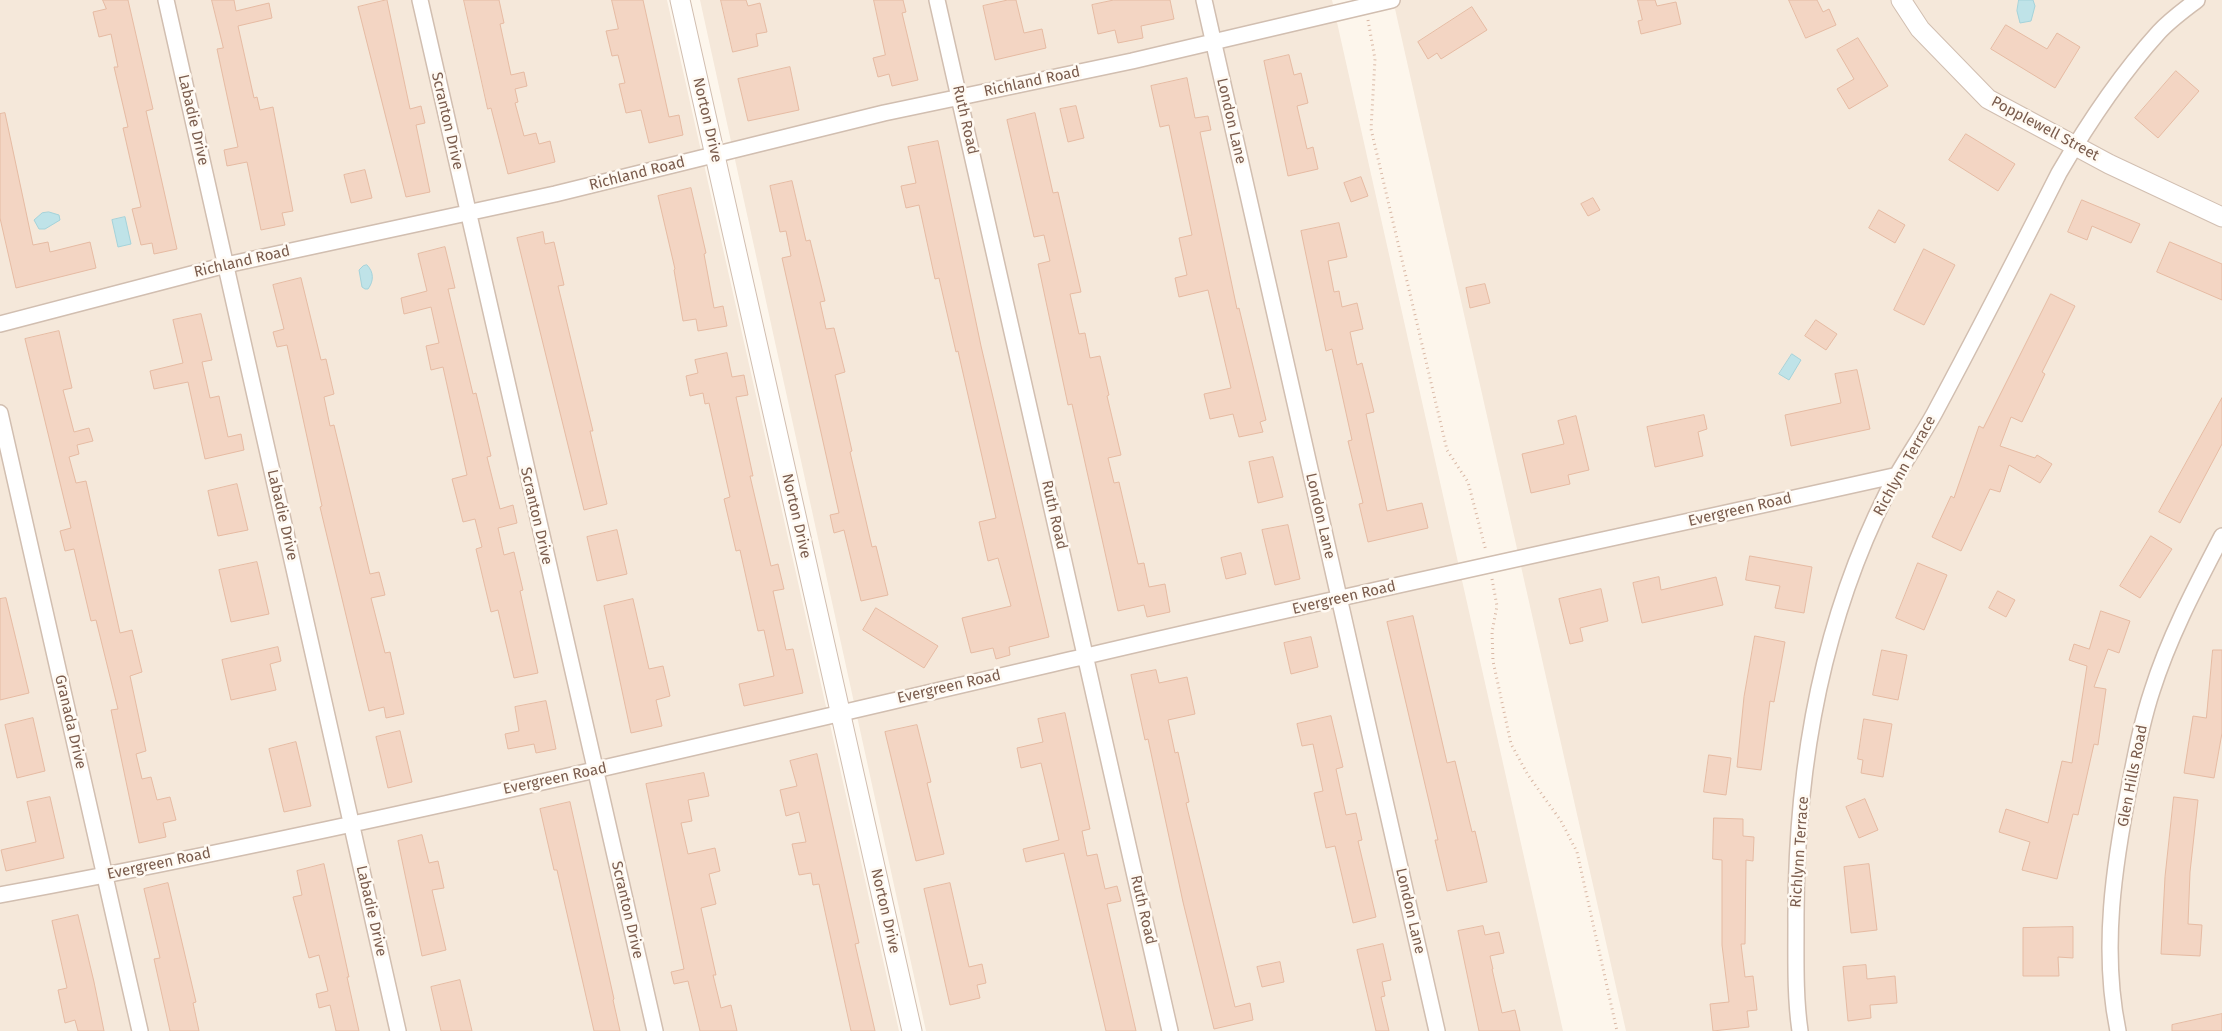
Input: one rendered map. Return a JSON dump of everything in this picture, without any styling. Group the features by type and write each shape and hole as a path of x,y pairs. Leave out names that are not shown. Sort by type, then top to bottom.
{"street":[{"name":"Labadie Drive","path":"166,0 398,1031"},
{"name":"Scranton Drive","path":"420,0 467,214 655,1031"},
{"name":"Norton Drive","path":"680,0 912,1031"},
{"name":"Ruth Road","path":"937,0 1170,1031"},
{"name":"London Lane","path":"1204,0 1437,1031"},
{"name":"Richland Road","path":"0,324 226,265 467,214 884,113 1132,61 1213,40 1392,0"},
{"name":"Popplewell Street","path":"1901,0 1920,29 1988,99 2076,144 2109,164 2222,217"},
{"name":"Richlynn Terrace","path":"1800,1031 1796,976 1796,877 1808,754 1820,674 1858,558 1887,492 1942,399 2059,173 2076,144 2115,85 2160,31 2197,0"},
{"name":"Granada Drive","path":"0,413 140,1031"},
{"name":"Evergreen Road","path":"0,895 105,875 594,770 1086,656 1898,475"},
{"name":"Glen Hills Road","path":"2118,1031 2111,997 2109,961 2113,887 2123,818 2141,727 2152,690 2187,603 2222,536"}],"path":[{"path":"1366,6 1375,59 1372,128 1447,450 1468,482 1490,566 1497,606 1492,632 1493,661 1511,744 1528,775 1560,821 1577,852 1617,1031"}],"shaded area":[{"path":"0,0 667,0 899,1031 0,1031"},
{"path":"700,0 1332,0 1563,1031 926,1031"},
{"path":"1393,0 2222,0 2222,1031 1626,1031"}],"water":[{"path":"2019,0 2033,0 2035,6 2031,21 2020,23 2017,11"},
{"path":"49,212 59,215 60,220 45,229 39,229 34,220 42,213"},
{"path":"125,217 131,244 118,247 112,220"},
{"path":"367,265 372,274 372,280 368,289 365,289 362,287 359,270"},
{"path":"1792,354 1801,360 1789,380 1779,374"}],"building":[{"path":"103,0 128,0 153,109 146,111 177,249 154,254 152,243 141,245 132,209 141,207 123,128 128,127 114,67 118,67 111,34 99,37 93,12 106,9"},
{"path":"212,0 234,0 236,11 269,3 272,18 238,26 254,98 257,97 260,110 273,107 293,211 282,213 285,225 261,230 247,162 227,166 224,150 238,147 217,49 223,48"},
{"path":"387,0 410,109 421,106 425,123 416,125 430,192 406,197 358,7"},
{"path":"464,0 499,0 504,23 500,24 511,75 524,72 527,86 515,89 518,102 515,103 524,136 536,133 539,144 550,141 555,162 508,174 491,108 488,109"},
{"path":"612,0 643,0 669,117 679,115 683,135 649,143 641,110 626,113 619,84 625,83 618,55 612,56 606,31 618,29"},
{"path":"721,0 746,0 748,6 760,3 767,32 756,34 758,46 733,52"},
{"path":"874,0 903,0 906,12 902,13 918,80 892,86 889,74 878,77 873,58 885,55"},
{"path":"1016,0 1024,33 1042,29 1046,48 995,60 983,6"},
{"path":"1114,0 1170,0 1174,19 1141,26 1143,38 1118,43 1115,30 1098,34 1092,5"},
{"path":"1638,0 1655,0 1657,6 1676,2 1681,24 1641,34 1638,21 1642,20"},
{"path":"1789,0 1817,0 1823,12 1829,9 1836,25 1806,38"},
{"path":"1472,7 1487,30 1441,59 1437,53 1428,59 1418,42"},
{"path":"2006,25 2047,49 2057,33 2080,47 2055,88 1991,49"},
{"path":"1858,38 1888,86 1849,109 1837,89 1854,79 1837,50"},
{"path":"1289,55 1294,75 1301,73 1308,103 1297,106 1307,149 1313,147 1318,169 1288,176 1264,61"},
{"path":"790,67 799,110 748,121 738,79"},
{"path":"2176,71 2199,91 2158,138 2135,118"},
{"path":"1187,78 1195,118 1208,116 1211,130 1200,132 1237,309 1239,308 1266,420 1260,422 1263,432 1239,437 1233,414 1210,419 1204,394 1231,388 1208,290 1179,297 1175,278 1187,275 1179,238 1192,235 1169,125 1160,127 1151,86"},
{"path":"1076,106 1084,138 1068,142 1060,109"},
{"path":"5,113 33,245 48,242 50,252 90,242 96,268 16,288 0,218 0,114"},
{"path":"1035,113 1053,193 1058,192 1081,292 1070,294 1079,334 1085,333 1090,358 1100,356 1109,395 1107,396 1121,455 1108,458 1114,483 1119,482 1138,564 1144,563 1149,587 1165,584 1170,612 1147,617 1144,605 1118,611 1072,404 1068,405 1038,264 1050,261 1044,235 1034,237 1007,120"},
{"path":"1966,134 2015,164 1998,191 1949,160"},
{"path":"938,141 981,346 1049,637 1009,647 1010,655 996,659 993,648 971,653 962,618 1011,606 998,558 988,561 979,522 996,518 958,351 956,352 939,278 935,279 919,205 906,208 901,186 916,183 908,147"},
{"path":"365,170 372,198 351,203 344,175"},
{"path":"1361,177 1368,196 1351,202 1344,183"},
{"path":"792,181 806,241 810,240 825,301 820,302 826,329 834,328 845,372 835,375 852,451 850,452 872,547 876,546 888,595 861,601 844,530 834,533 830,515 839,513 782,258 791,256 786,231 780,232 770,186"},
{"path":"691,188 706,253 704,254 714,308 723,306 727,326 698,331 696,319 683,321 675,269 658,196"},
{"path":"1593,198 1600,210 1588,216 1581,204"},
{"path":"2082,200 2140,224 2131,243 2092,226 2087,240 2068,232"},
{"path":"1879,210 1905,225 1895,243 1869,228"},
{"path":"1339,223 1347,257 1328,261 1334,292 1339,291 1342,307 1357,303 1363,329 1350,332 1357,365 1362,363 1374,412 1366,414 1387,511 1422,503 1428,528 1368,542 1359,504 1363,503 1348,441 1352,440 1332,349 1326,351 1301,231"},
{"path":"543,232 545,244 554,242 564,285 558,286 593,431 590,431 607,504 584,510 517,238"},
{"path":"2170,242 2222,264 2222,300 2157,272"},
{"path":"445,247 455,288 448,289 473,394 476,393 491,456 487,457 500,509 513,505 517,523 498,528 504,555 514,552 523,590 520,591 538,673 514,678 498,610 491,612 476,549 482,547 475,519 463,522 452,479 467,475 443,367 431,370 426,346 439,343 431,307 404,314 401,298 427,291 418,254"},
{"path":"1924,249 1955,265 1924,325 1894,310"},
{"path":"301,278 321,360 326,359 334,394 324,397 330,426 334,425 370,574 379,572 385,595 371,598 385,653 390,652 404,714 386,718 384,707 369,711 320,507 322,506 287,345 277,347 273,332 284,329 273,285"},
{"path":"1485,284 1490,303 1470,308 1466,288"},
{"path":"2051,294 2075,306 2042,372 2045,374 2022,422 2011,417 2000,446 2035,458 2037,455 2052,464 2040,483 2009,465 2000,492 1990,489 1961,551 1932,537 1951,496 1954,498 1979,426 1983,428"},
{"path":"201,314 212,360 202,362 210,398 219,396 228,437 241,434 244,450 205,459 188,382 154,389 150,371 183,363 173,320"},
{"path":"1816,320 1837,334 1826,350 1805,336"},
{"path":"59,331 72,388 63,390 74,432 89,428 93,441 77,445 79,454 69,457 76,483 86,481 120,633 132,630 142,672 130,676 146,751 136,754 142,779 151,777 157,800 170,797 176,820 163,823 166,837 139,843 111,710 118,709 96,620 91,621 74,549 65,551 60,531 71,528 25,339"},
{"path":"727,353 732,377 744,375 748,395 736,397 753,476 750,476 771,566 778,564 784,589 773,591 786,650 793,649 803,693 744,706 739,684 774,676 764,630 758,631 740,550 736,551 724,499 730,497 709,403 705,404 703,393 690,396 686,376 698,373 695,360"},
{"path":"1857,370 1870,429 1791,446 1785,415 1841,403 1835,374"},
{"path":"2222,398 2222,444 2180,523 2159,512"},
{"path":"1704,415 1707,429 1698,432 1703,456 1655,467 1647,427"},
{"path":"1576,416 1589,470 1568,475 1570,484 1531,493 1522,454 1564,444 1558,421"},
{"path":"1273,457 1283,497 1258,503 1249,462"},
{"path":"237,484 248,530 218,536 208,491"},
{"path":"1288,525 1300,579 1275,585 1262,530"},
{"path":"617,530 627,574 597,581 587,537"},
{"path":"2151,536 2172,549 2140,598 2120,586"},
{"path":"1241,553 1246,574 1226,579 1221,558"},
{"path":"1750,556 1812,567 1804,613 1775,608 1780,586 1746,580"},
{"path":"257,562 269,614 231,622 219,570"},
{"path":"1918,563 1947,575 1924,630 1896,618"},
{"path":"1659,577 1661,590 1716,577 1723,605 1642,623 1633,583"},
{"path":"1601,589 1608,621 1580,628 1583,641 1570,644 1559,599"},
{"path":"1998,591 2015,600 2006,617 1989,608"},
{"path":"6,598 29,693 0,700 0,599"},
{"path":"633,599 649,669 663,666 670,696 656,700 662,726 631,733 604,606"},
{"path":"876,608 938,646 924,668 863,630"},
{"path":"2101,611 2130,621 2119,653 2108,649 2094,687 2106,689 2098,745 2094,744 2078,815 2073,814 2057,879 2022,870 2030,842 1999,832 2006,809 2048,823 2062,761 2072,763 2087,666 2069,660 2074,644 2089,649"},
{"path":"1413,616 1447,763 1455,761 1472,832 1475,831 1487,882 1447,891 1435,840 1438,840 1387,622"},
{"path":"1755,636 1785,642 1774,702 1770,701 1761,770 1737,767 1744,697"},
{"path":"1311,637 1318,667 1291,674 1284,643"},
{"path":"278,647 281,661 270,664 276,690 231,700 222,660"},
{"path":"1882,650 1907,655 1898,700 1873,695"},
{"path":"2213,650 2222,650 2222,733 2214,778 2184,773 2193,716 2206,718"},
{"path":"1156,670 1159,683 1187,677 1195,714 1168,720 1175,753 1178,752 1189,802 1186,803 1235,1007 1250,1003 1253,1020 1214,1029 1183,902 1148,739 1145,740 1131,675"},
{"path":"546,701 556,749 536,753 534,744 508,749 505,734 519,731 515,707"},
{"path":"1065,713 1090,829 1082,831 1087,856 1097,854 1105,889 1117,886 1121,901 1107,904 1136,1031 1106,1031 1064,853 1026,862 1023,849 1059,840 1041,763 1021,768 1017,748 1043,742 1038,719"},
{"path":"1331,716 1343,767 1336,769 1346,815 1356,813 1362,840 1358,841 1376,917 1353,923 1335,846 1326,848 1314,793 1323,791 1313,744 1302,746 1297,724"},
{"path":"33,718 45,771 17,778 5,725"},
{"path":"1864,719 1892,724 1883,777 1861,773 1863,760 1858,759"},
{"path":"917,725 931,782 927,783 944,854 916,861 885,732"},
{"path":"400,731 412,782 388,788 376,737"},
{"path":"296,742 311,806 284,812 269,749"},
{"path":"817,754 859,943 855,944 875,1031 851,1031 819,884 813,885 811,873 799,875 792,844 806,842 799,812 786,816 780,790 797,786 790,761"},
{"path":"1709,755 1731,758 1726,795 1704,792"},
{"path":"704,773 709,796 688,800 692,821 681,823 688,854 715,848 720,871 709,874 716,904 701,908 716,975 713,975 721,1008 731,1005 737,1031 700,1031 688,981 674,984 671,972 684,969 646,784"},
{"path":"50,797 64,858 6,871 1,850 36,842 27,802"},
{"path":"2174,797 2198,800 2190,872 2188,924 2202,925 2200,956 2161,954 2165,877"},
{"path":"1865,799 1878,830 1859,838 1846,807"},
{"path":"570,802 620,1031 594,1031 557,870 554,870 540,809"},
{"path":"1714,818 1743,819 1743,836 1754,837 1753,861 1746,860 1745,944 1741,944 1745,977 1753,976 1757,1010 1747,1011 1749,1027 1713,1031 1710,1004 1729,1002 1722,945 1722,860 1713,859"},
{"path":"422,835 429,863 438,861 444,888 432,890 446,950 422,956 398,841"},
{"path":"324,864 359,1031 336,1031 330,1005 319,1008 316,994 328,991 319,955 309,958 293,897 302,895 297,871"},
{"path":"1869,864 1877,930 1851,933 1844,867"},
{"path":"168,883 196,1002 193,1003 199,1031 170,1031 154,959 160,958 144,889"},
{"path":"950,883 969,967 982,964 986,983 977,985 980,998 950,1005 924,889"},
{"path":"78,915 104,1031 78,1031 75,1020 65,1023 58,990 67,988 52,921"},
{"path":"1483,926 1485,935 1499,932 1504,953 1490,956 1492,969 1502,1013 1515,1010 1520,1031 1479,1031 1458,931"},
{"path":"2073,927 2073,958 2058,957 2059,976 2023,976 2023,928"},
{"path":"1383,944 1391,980 1382,982 1385,996 1381,997 1389,1031 1376,1031 1357,950"},
{"path":"1280,962 1284,982 1262,987 1257,967"},
{"path":"1866,965 1867,979 1895,976 1897,1003 1870,1005 1871,1018 1848,1021 1843,967"},
{"path":"460,980 472,1031 441,1031 431,987"},
{"path":"2222,1014 2222,1031 2172,1031 2172,1025"}]}
